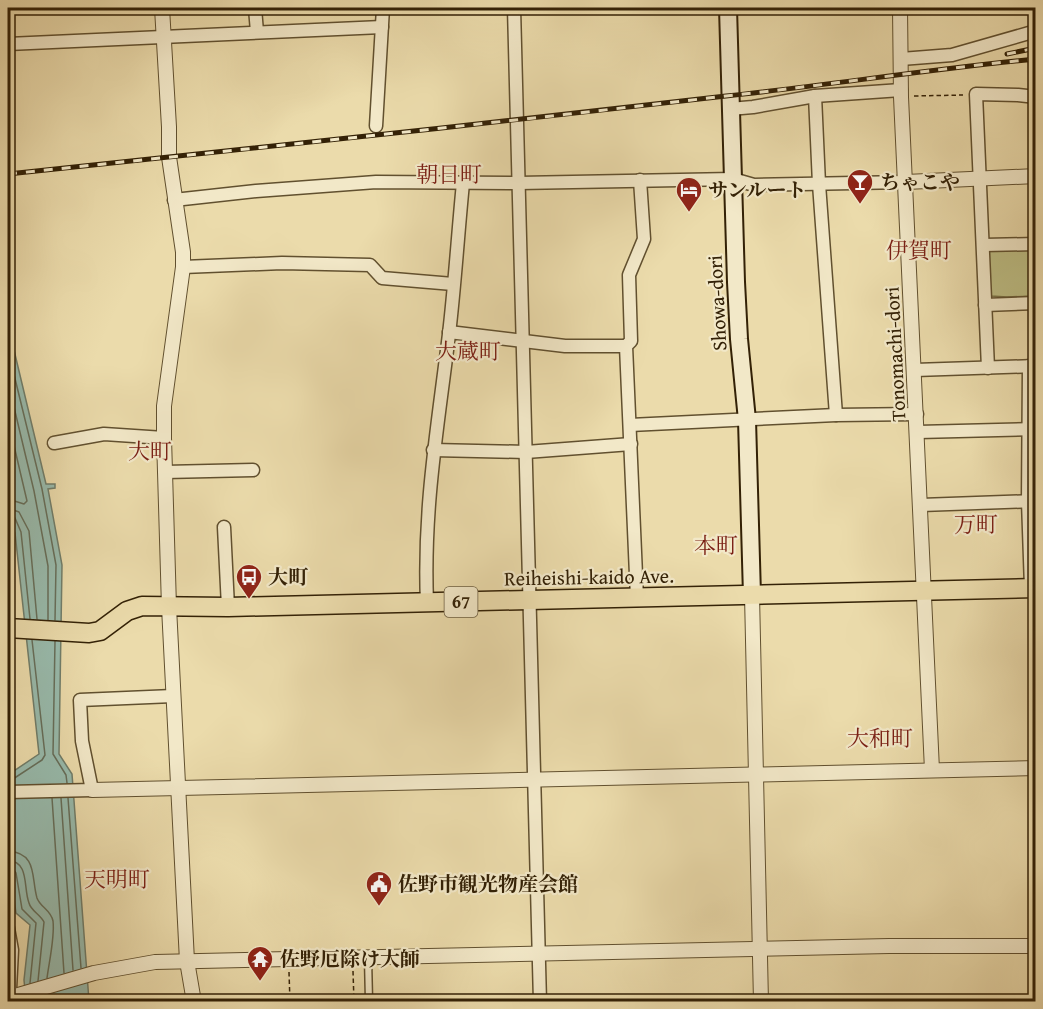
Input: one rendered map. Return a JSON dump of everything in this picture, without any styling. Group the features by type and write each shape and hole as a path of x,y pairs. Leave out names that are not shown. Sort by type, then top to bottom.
{"main road":[{"name":"Showa-dori","path":"728,8 739,339 747,420 752,595"},
{"name":"Reiheishi-kaido Ave.","path":"8,628 80,633 99,630 134,608 1033,588"}],"street":[{"path":"162,8 169,157 183,252 183,267 164,406 164,438 169,607 187,961 194,1002"},
{"path":"255,8 256,32"},
{"path":"376,126 383,8"},
{"path":"514,8 540,1002"},
{"name":"Tonomachi-dori","path":"900,8 901,93 932,770"},
{"path":"8,44 382,27"},
{"path":"901,59 952,55 1035,31"},
{"path":"730,109 815,96 901,93"},
{"path":"988,368 976,94 1035,97"},
{"path":"815,96 836,415"},
{"path":"174,200 256,190 376,182 519,183 733,178 754,185 906,182 1035,176"},
{"path":"449,332 565,346 626,346 631,341 629,275 644,239 640,180"},
{"path":"427,603 425,556 433,450 449,332 464,183"},
{"path":"984,245 1035,244"},
{"path":"183,267 282,262 370,265 382,278 453,284"},
{"path":"985,304 1035,303"},
{"path":"626,346 636,598"},
{"path":"915,370 1032,366 1033,588"},
{"path":"630,425 836,415 917,414"},
{"path":"918,432 1032,429"},
{"path":"54,443 104,434 164,438"},
{"path":"433,450 526,452 631,444"},
{"path":"165,472 253,470"},
{"path":"921,505 1032,501"},
{"path":"224,527 228,607"},
{"path":"752,595 761,1002"},
{"path":"88,790 80,700 173,696"},
{"path":"8,792 1035,768"},
{"path":"8,928 12,950 11,999 94,973 130,965 187,961 889,946 1035,946"}],"lane":[{"path":"368,958 369,1001"}],"path":[{"path":"901,93 976,94"},
{"path":"352,958 354,1002"},
{"path":"289,959 290,1002"}],"green space":[{"path":"1035,246 1035,296 991,296 985,247"}],"water":[{"path":"8,325 46,484 55,484 55,488 48,489 62,565 59,754 72,774 89,1001 26,1001 24,980 30,925 16,913 8,856 8,775 39,754 15,533 8,517"}],"railway":[{"path":"1007,54 1036,48"},
{"path":"8,174 765,92 1036,59"}],"place":[{"name":"ちゃこや","path":"860,205"},
{"name":"サンルート","path":"689,213"},
{"name":"大町","path":"249,600"},
{"name":"佐野市観光物産会館","path":"379,907"},
{"name":"佐野厄除け大師","path":"260,982"}],"district":[{"name":"朝日町","path":"449,174"},
{"name":"伊賀町","path":"919,250"},
{"name":"大蔵町","path":"468,351"},
{"name":"大町","path":"150,451"},
{"name":"万町","path":"976,524"},
{"name":"本町","path":"716,545"},
{"name":"大和町","path":"880,738"},
{"name":"天明町","path":"117,879"}]}
